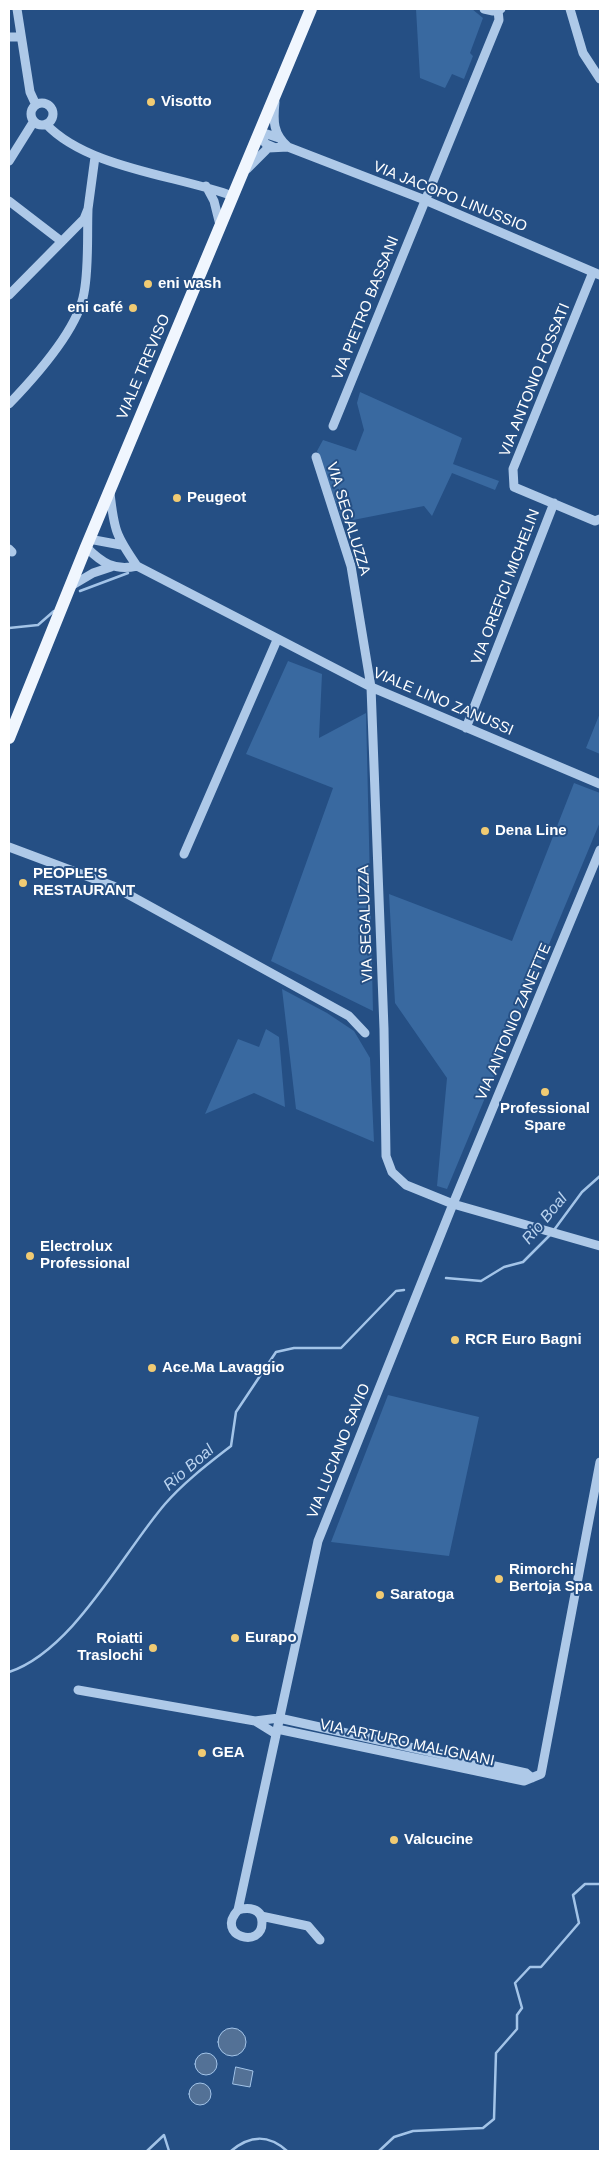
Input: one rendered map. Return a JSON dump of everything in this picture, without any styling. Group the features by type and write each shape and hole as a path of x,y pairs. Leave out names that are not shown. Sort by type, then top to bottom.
{"main road":[{"name":"VIALE TREVISO","path":"9,738 87,543 243,174 310,9"}],"street":[{"path":"17,9 30,92 36,105"},
{"path":"484,9 499,10"},
{"path":"570,9 584,53 600,79"},
{"name":"VIA PIETRO BASSANI","path":"333,426 499,20 499,10"},
{"path":"9,38 21,37"},
{"path":"276,94 274,125 279,138 288,147"},
{"path":"36,105 46,104 52,108 53,116 46,124"},
{"path":"9,162 34,121 32,111 36,105"},
{"path":"34,121 46,124 54,132 95,157 206,186 233,196"},
{"path":"259,135 267,134 279,138"},
{"path":"259,135 266,144 272,147 288,147"},
{"path":"243,174 264,151 272,147"},
{"name":"VIA JACOPO LINUSSIO","path":"288,147 425,200 597,273"},
{"path":"9,404 39,372 75,318 84,295 87,263 88,209 95,157"},
{"path":"206,186 214,201 220,226"},
{"path":"9,201 61,242"},
{"path":"9,295 84,218 88,209"},
{"name":"VIA ANTONIO FOSSATI","path":"554,503 514,487 513,468 597,273"},
{"name":"VIA SEGALUZZA","path":"316,457 351,566 370,687 384,1029 386,1156 392,1172 406,1186 453,1204 600,1246"},
{"name":"VIALE LINO ZANUSSI","path":"110,490 114,525 121,545 137,566 370,687 600,784"},
{"name":"VIA OREFICI MICHELIN","path":"466,728 554,503 595,520 600,519"},
{"path":"87,543 121,545"},
{"path":"87,543 98,559 111,567"},
{"path":"69,588 93,573 111,567 126,568 137,566"},
{"path":"184,854 277,640"},
{"path":"9,847 113,886 348,1016 365,1033"},
{"name":"VIA ANTONIO ZANETTE","path":"453,1204 600,850"},
{"name":"VIA LUCIANO SAVIO","path":"261,1916 260,1932 247,1938 240,1936 234,1931 232,1924 233,1915 243,1908 242,1893 318,1541 453,1204"},
{"path":"532,1778 541,1774 600,1462"},
{"path":"78,1690 255,1721 279,1718"},
{"name":"VIA ARTURO MALIGNANI","path":"276,1732 524,1781 532,1778 526,1773 279,1718"},
{"path":"255,1721 276,1732"},
{"path":"243,1908 256,1910 261,1916 308,1926 320,1940"}],"shaded area":[{"path":"416,9 472,9 483,18 470,53 473,56 464,79 452,74 445,88 420,78"},
{"path":"360,392 462,438 453,464 499,481 495,490 452,473 432,516 424,506 343,522 317,451 323,440 356,451 364,430 357,403"},
{"path":"288,661 322,674 319,738 366,713 373,1011 271,961 333,788 246,754"},
{"path":"600,713 600,754 586,748"},
{"path":"574,783 600,793 600,822 447,1189 437,1186 447,1078 395,1003 389,894 512,941"},
{"path":"282,989 327,1013 354,1031 370,1058 374,1142 296,1109"},
{"path":"266,1029 279,1037 285,1107 254,1093 205,1114 238,1039 259,1047"},
{"path":"388,1395 479,1417 449,1556 331,1542"},
{"path":"232,2028 242,2032 246,2042 242,2052 232,2056 222,2052 218,2042 222,2032"},
{"path":"206,2053 214,2056 217,2064 214,2072 206,2075 198,2072 195,2064 198,2056"},
{"path":"236,2067 253,2071 250,2087 233,2084"},
{"path":"196,2083 204,2083 211,2090 211,2098 204,2105 196,2105 189,2098 189,2090"}],"waterway":[{"path":"80,591 128,573"},
{"path":"9,628 38,625 54,611"},
{"name":"Rio Boal","path":"554,1230 582,1192 600,1176"},
{"name":"Rio Boal","path":"446,1278 481,1281 504,1267 523,1262 551,1234"},
{"name":"Rio Boal","path":"9,1672 32,1661 54,1644 75,1623 172,1496 205,1466 231,1446 236,1412 276,1352 294,1348 341,1348 396,1291 404,1290"},
{"path":"379,2151 394,2137 413,2131 483,2128 494,2119 496,2053 517,2029 517,2015 522,2008 515,1983 530,1967 541,1967 579,1923 573,1895 585,1884 600,1884"},
{"path":"147,2151 164,2135 169,2151"},
{"path":"231,2151 252,2139 266,2139 280,2145 287,2151"}],"place":[{"name":"Visotto","path":"151,102"},
{"name":"eni wash","path":"148,284"},
{"name":"eni café","path":"133,308"},
{"name":"Peugeot","path":"177,498"},
{"name":"Dena Line","path":"485,831"},
{"name":"PEOPLE'S RESTAURANT","path":"23,883"},
{"name":"Professional Spare","path":"545,1092"},
{"name":"Electrolux Professional","path":"30,1256"},
{"name":"RCR Euro Bagni","path":"455,1340"},
{"name":"Ace.Ma Lavaggio","path":"152,1368"},
{"name":"Rimorchi Bertoja Spa","path":"499,1579"},
{"name":"Saratoga","path":"380,1595"},
{"name":"Eurapo","path":"235,1638"},
{"name":"Roiatti Traslochi","path":"153,1648"},
{"name":"GEA","path":"202,1753"},
{"name":"Valcucine","path":"394,1840"}]}
